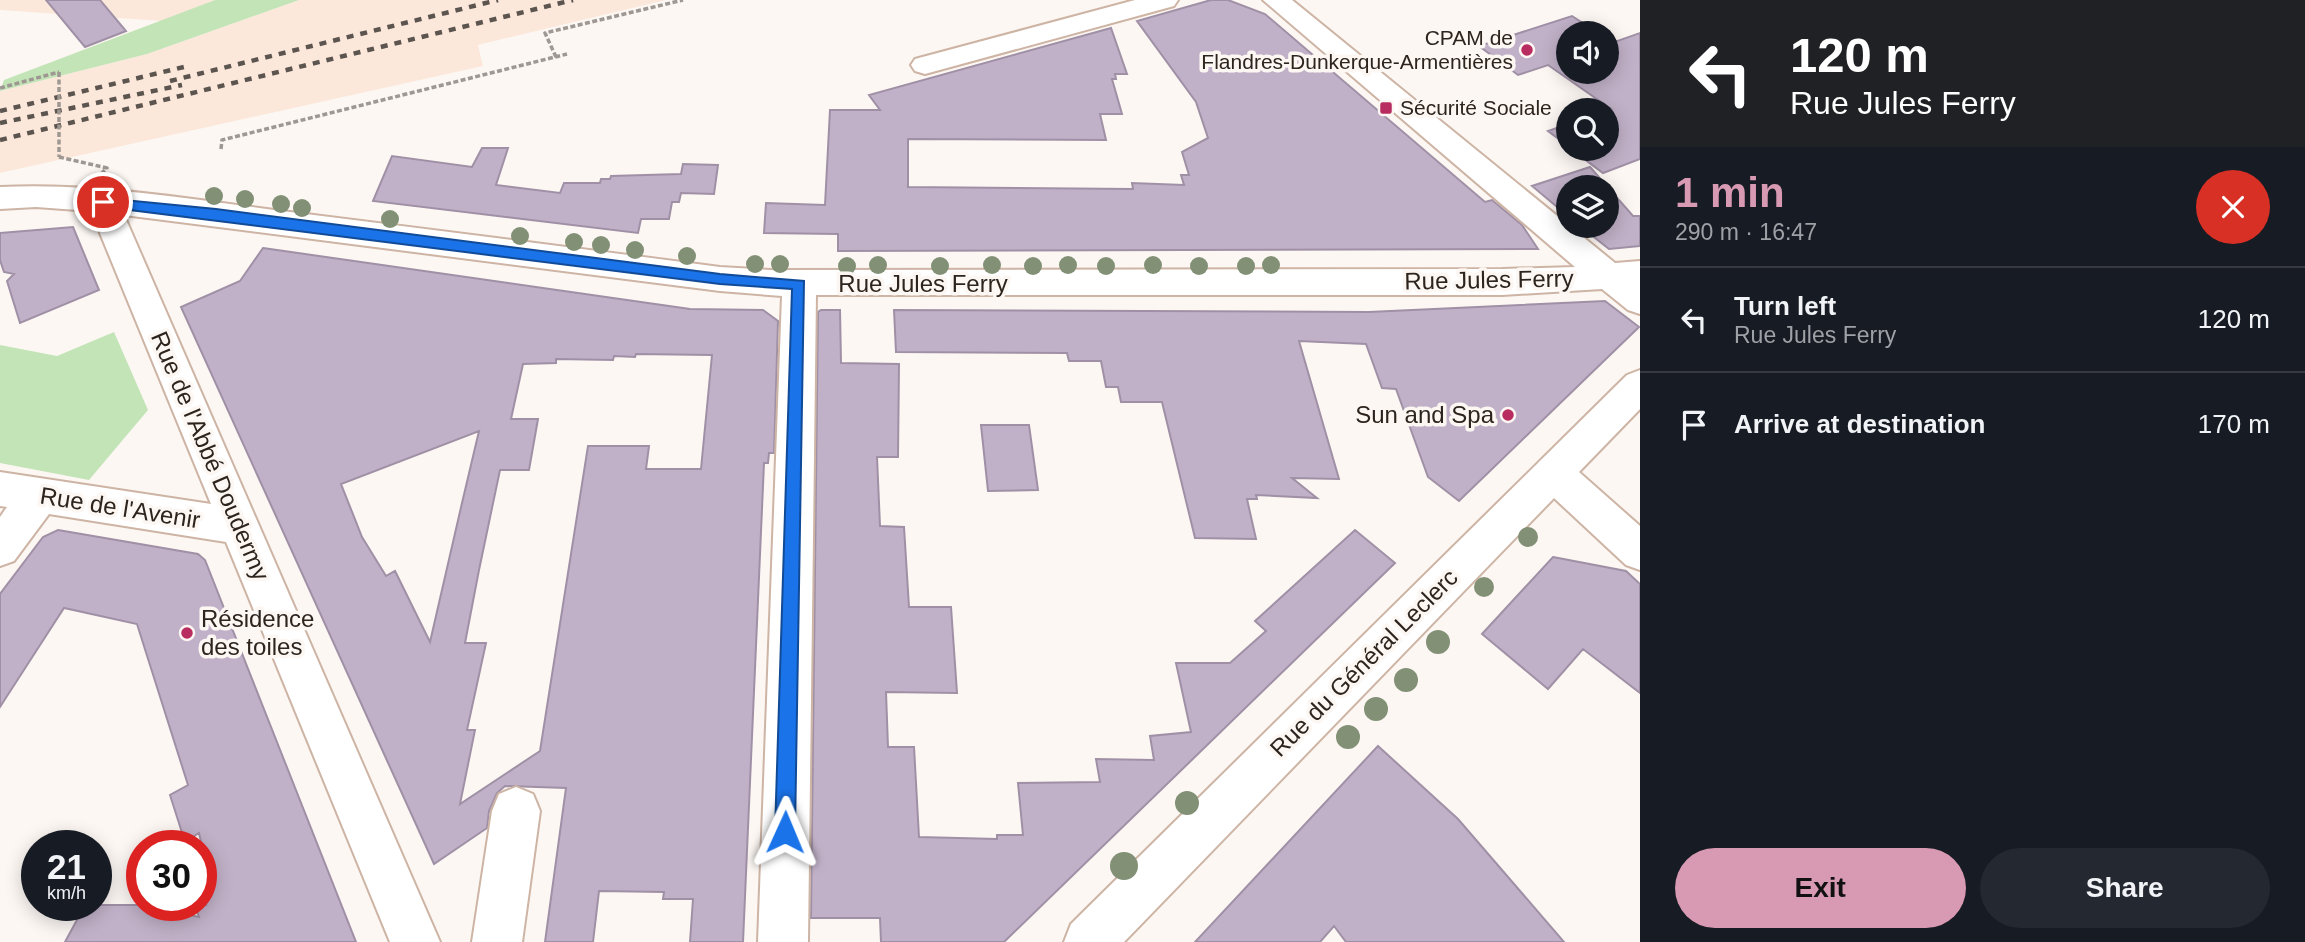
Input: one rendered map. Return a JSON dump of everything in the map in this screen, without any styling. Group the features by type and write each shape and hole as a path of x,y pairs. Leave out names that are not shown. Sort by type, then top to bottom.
{"street":[{"path":"925,65 1165,0"},
{"path":"1276,0 1625,275 1640,301"},
{"name":"Rue Jules Ferry","path":"0,198 36,196 105,185 216,214 720,279 799,284 1489,282 1625,275"},
{"name":"Rue de l'Abbé Doudermy","path":"105,185 239,526 415,942"},
{"path":"783,942 799,284"},
{"name":"Rue du Général Leclerc","path":"1089,942 1640,385"},
{"path":"1552,472 1640,552"},
{"name":"Rue de l'Avenir","path":"0,489 239,526"},
{"path":"0,548 39,496"},
{"path":"497,942 516,811"}],"path":[{"path":"556,57 545,33 683,0"},
{"path":"221,149 222,141 567,54"},
{"path":"0,88 59,72 59,157 105,185"}],"shaded area":[{"path":"0,0 215,0 162,21 0,10"},
{"path":"299,0 666,0 478,45 483,66 0,173 0,91 147,54"}],"green space":[{"path":"215,0 299,0 147,54 0,91 4,80"},
{"path":"114,332 148,410 89,480 0,463 0,345 57,356"}],"building":[{"path":"46,0 100,0 126,31 85,47"},
{"path":"1211,0 1228,0 1265,14 1485,202 1492,200 1522,225 1538,249 838,251 838,234 764,233 766,203 825,205 830,110 880,110 869,95 1111,28 1127,74 1115,74 1116,79 1112,79 1122,114 1100,114 1106,140 908,139 908,187 1133,189 1132,183 1184,185 1181,175 1189,175 1182,152 1208,138 1196,102 1137,21"},
{"path":"1572,16 1580,21 1556,21"},
{"path":"1556,21 1556,71 1548,65 1518,75 1479,46"},
{"path":"1640,33 1640,159 1603,173 1587,161 1619,161 1619,98 1595,98 1575,84 1619,84 1619,40"},
{"path":"1556,128 1556,137 1548,131"},
{"path":"482,148 508,148 496,185 560,193 564,183 600,183 601,179 610,179 611,176 681,174 683,164 718,165 714,194 681,193 679,202 672,202 669,219 641,219 638,233 373,201 392,156 472,167"},
{"path":"1590,167 1597,175 1566,175"},
{"path":"1556,178 1556,206 1532,186"},
{"path":"1619,200 1633,216 1640,216 1640,246 1609,249 1595,238 1619,238"},
{"path":"73,227 99,290 20,323 7,281 14,274 4,272 0,260 0,233"},
{"path":"263,248 690,309 763,310 778,321 774,453 769,453 768,463 764,463 743,942 690,942 693,899 663,899 664,892 599,891 593,942 545,942 566,788 505,786 497,793 489,811 487,828 434,864 181,307 240,281","holes":["636,354 712,355 701,469 646,469 649,446 588,446 540,751 460,804 475,730 467,730 486,643 465,643 479,570 500,470 529,470 538,419 511,419 523,364 556,363 556,359 613,360 614,356 635,357","479,431 462,503 430,642 395,571 386,576 362,537 341,484"]},
{"path":"1605,301 1639,327 1459,501 1428,477 1396,389 1382,388 1366,344 1299,341 1339,479 1292,478 1317,498 1256,495 1257,499 1247,499 1256,539 1195,538 1162,402 1121,402 1118,387 1106,387 1101,361 1069,361 1067,353 896,352 894,310 1369,312"},
{"path":"840,310 841,363 899,364 898,457 877,457 880,526 904,527 909,607 951,607 957,693 886,692 888,747 914,747 919,837 997,839 997,835 1023,835 1018,783 1100,782 1096,759 1154,760 1150,736 1191,732 1176,663 1230,663 1266,631 1255,621 1355,530 1395,563 1004,942 881,942 880,918 811,918 818,312"},
{"path":"981,425 1029,425 1038,490 988,491"},
{"path":"58,530 198,554 205,560 356,942 65,942 76,921 112,921 112,905 126,905 126,921 217,921 217,830 181,830 170,795 188,785 137,624 64,608 0,707 0,594 43,537"},
{"path":"1553,557 1626,571 1640,584 1640,693 1583,649 1548,689 1482,634"},
{"path":"1378,746 1458,819 1564,942 1346,942 1334,926 1320,942 1195,942"}],"railway":[{"path":"170,81 498,0"},
{"path":"0,140 573,0"},
{"path":"0,111 184,67"},
{"path":"0,123 182,85"}],"place":[{"name":"CPAM de Flandres-Dunkerque-Armentières","path":"1527,50"},
{"name":"Sécurité Sociale","path":"1386,108"},
{"name":"Sun and Spa","path":"1508,415"},
{"name":"Résidence des toiles","path":"187,633"}],"route":[{"path":"103,202 720,279 799,284 785,832"}]}
